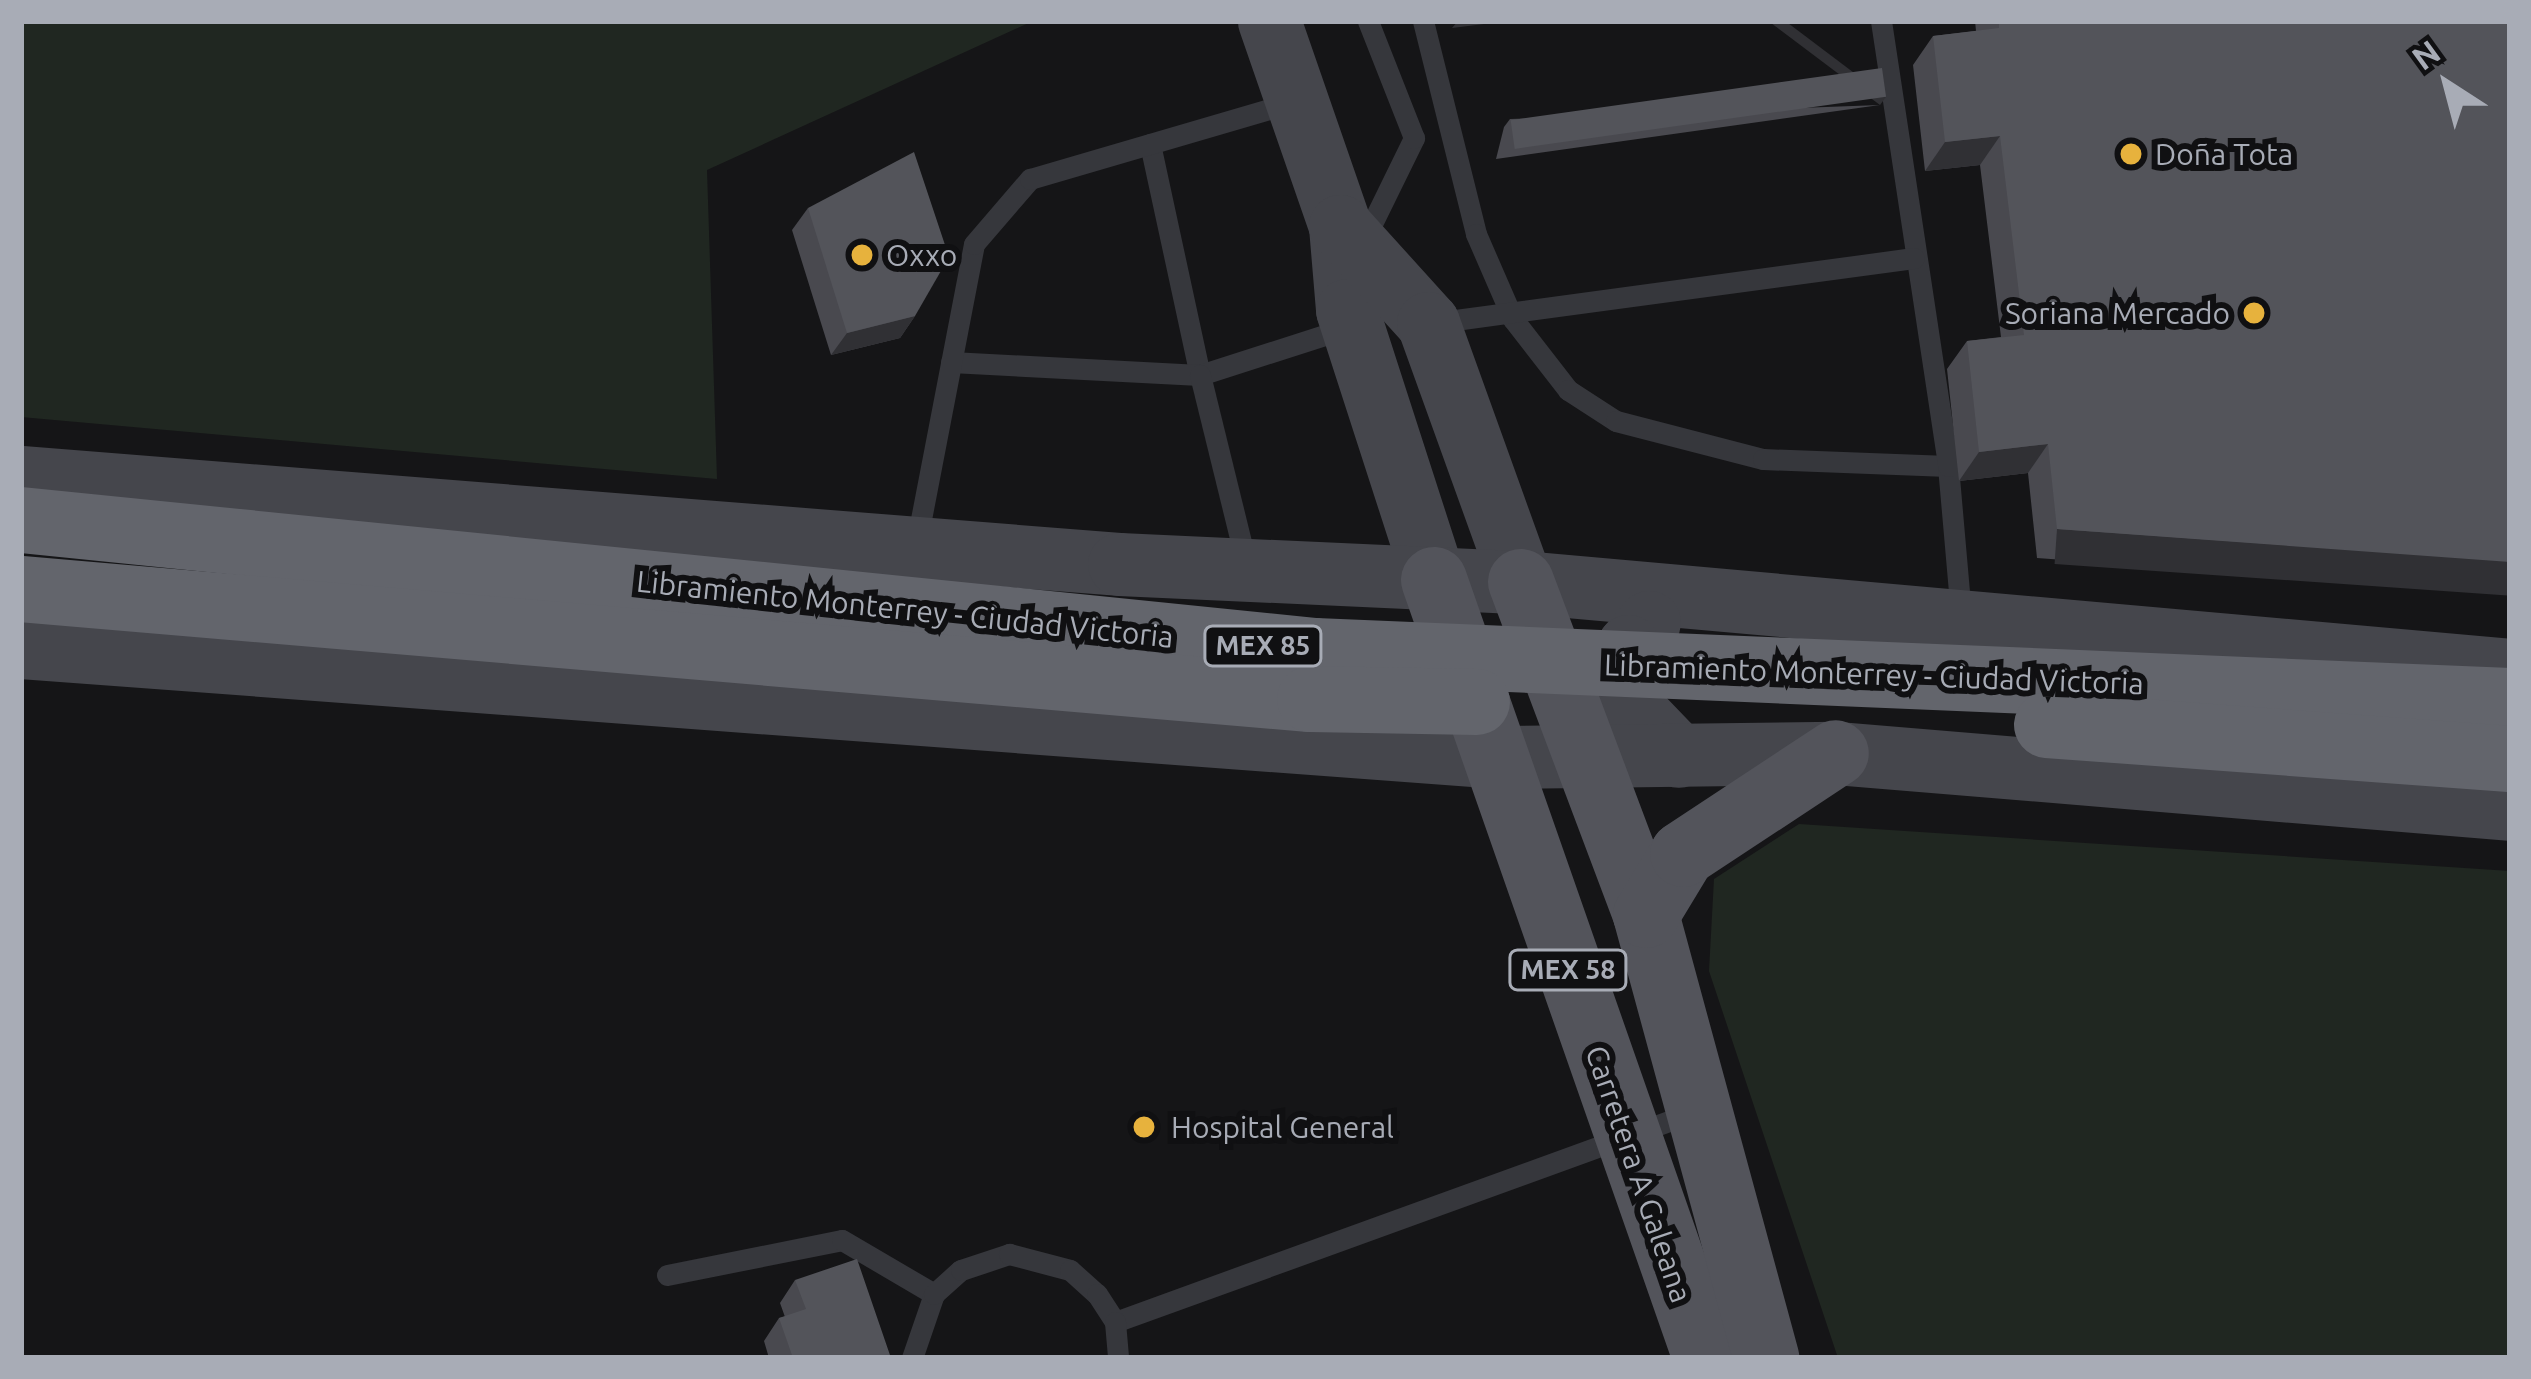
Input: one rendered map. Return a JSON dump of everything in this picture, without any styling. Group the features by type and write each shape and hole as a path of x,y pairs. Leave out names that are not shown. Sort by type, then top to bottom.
{"highway":[{"name":"Libramiento Monterrey - Ciudad Victoria","path":"21,520 1315,651 2510,701"},
{"name":"Libramiento Monterrey - Ciudad Victoria","path":"21,589 1310,699 1815,708 2510,759"}],"main road":[{"name":"Carretera A Galeana","path":"1435,580 1624,1137 1706,1358"},
{"name":"MEX 58","path":"1520,582 1646,915 1695,1112 1766,1324 1766,1358"},
{"path":"1646,915 1682,854 1836,754"}],"street":[{"path":"1269,21 1351,235 1428,323 1520,582"},
{"path":"1351,235 1353,326 1435,580"},
{"path":"21,477 1248,571 1520,582 2510,670"},
{"path":"1294,744 1339,729 1380,673 1377,639 1323,576"},
{"path":"1679,756 1626,700 1622,670 1628,646 1684,596"},
{"path":"21,646 1497,758 1836,754 2510,809"}],"lane":[{"path":"1351,235 1414,138 1368,21"},
{"path":"1424,21 1476,235 1513,320 1568,390 1616,422 1763,459 1948,466"},
{"path":"1881,21 1948,466 1962,621"},
{"path":"915,547 974,244 1030,179 1297,101"},
{"path":"1150,144 1248,571"},
{"path":"1428,323 1513,320 1914,258"},
{"path":"951,362 1200,374 1353,326"},
{"path":"1115,1322 1695,1112"},
{"path":"667,1275 842,1240 934,1294"},
{"path":"912,1358 934,1294 961,1270 1010,1254 1045,1259 1115,1322 1118,1358"}],"shaded area":[{"path":"21,21 1033,21 707,170 717,479 21,417"},
{"path":"1799,824 2510,871 2510,1358 1838,1358 1709,971 1714,879"}],"building":[{"name":"Soriana Mercado","path":"1999,21 2510,21 2510,562 2057,529 2048,444 1979,452 1967,341 2024,335 2000,136 1945,142 1933,36 1999,28"},
{"path":"1882,68 1886,97 1515,149 1511,120"},
{"name":"Oxxo","path":"914,152 949,257 915,316 847,333 808,208"},
{"path":"857,1259 891,1358 793,1358 779,1318 806,1309 795,1280"}],"place":[{"name":"Doña Tota","path":"2131,154"},
{"name":"Oxxo","path":"862,255"},
{"name":"Soriana Mercado","path":"2254,313"},
{"name":"Hospital General","path":"1144,1127"}]}
